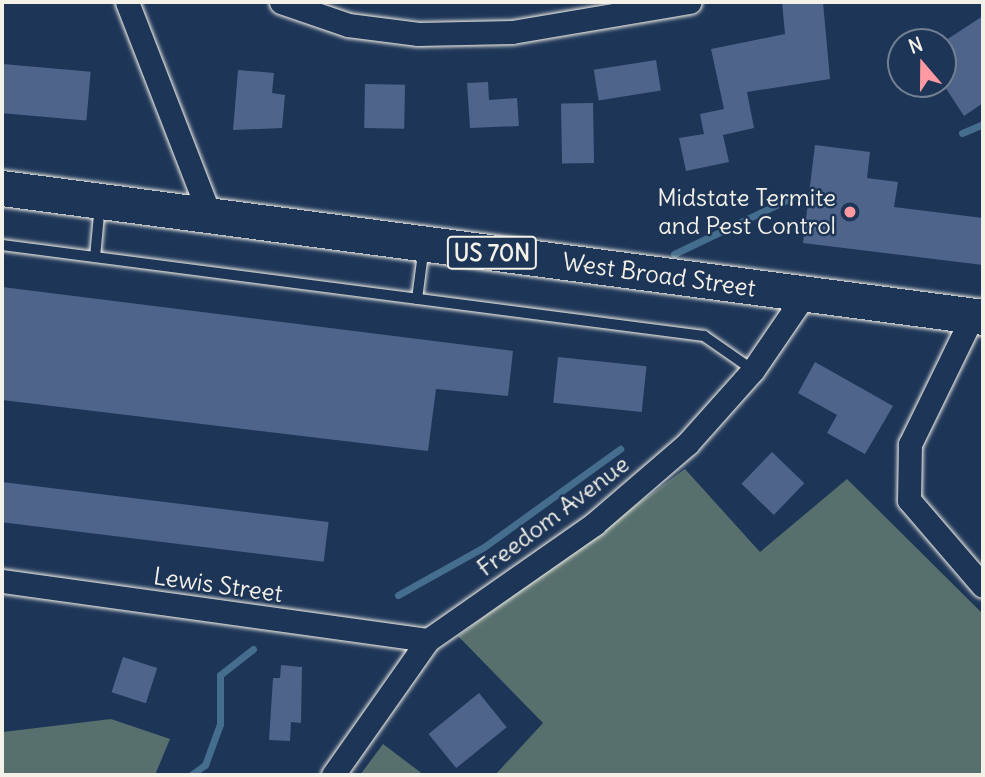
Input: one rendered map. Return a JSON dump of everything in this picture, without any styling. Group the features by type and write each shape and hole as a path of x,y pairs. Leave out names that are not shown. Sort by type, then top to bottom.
{"main road":[{"name":"West Broad Street","path":"2,188 978,316"}],"street":[{"path":"127,2 210,216"},
{"path":"281,2 348,25 418,34 512,32 588,10 689,2"},
{"name":"Freedom Avenue","path":"333,775 428,640 594,524 687,443 753,370 805,294"},
{"path":"978,316 910,444 909,500 983,586"},
{"name":"Lewis Street","path":"2,581 428,640"}],"lane":[{"path":"95,257 100,201"},
{"path":"2,244 704,336 753,370"},
{"path":"417,299 424,244"}],"green space":[{"path":"685,469 760,552 847,479 983,614 983,775 495,775 543,723 458,636"},
{"path":"111,719 170,739 155,775 2,775 3,732"},
{"path":"383,744 424,775 360,775"}],"building":[{"path":"782,2 823,2 830,79 747,92 754,128 723,135 729,162 686,171 679,138 704,134 700,114 724,109 711,49 785,34"},
{"path":"983,16 983,103 964,116 952,98 957,98 957,33"},
{"path":"656,60 661,91 599,100 594,70"},
{"path":"3,64 91,72 86,120 2,113"},
{"path":"238,70 274,73 272,93 285,95 282,128 233,130"},
{"path":"488,82 489,100 517,98 519,126 470,128 467,83"},
{"path":"365,84 405,85 404,129 364,128"},
{"path":"593,103 594,163 562,164 561,104"},
{"name":"Midstate Termite and Pest Control","path":"815,145 870,152 867,178 898,182 894,207 983,218 983,265 803,243"},
{"path":"2,287 513,351 508,396 436,389 428,451 2,400"},
{"path":"558,357 647,366 642,412 553,403"},
{"path":"815,362 893,406 865,454 827,433 837,415 798,393"},
{"path":"772,452 804,483 774,515 741,484"},
{"path":"2,482 329,522 324,562 2,522"},
{"path":"123,657 157,668 146,703 112,692"},
{"path":"281,665 302,667 301,723 291,722 290,741 269,740 273,678 280,678"},
{"path":"479,693 507,727 456,768 428,734"}],"waterway":[{"path":"962,133 983,124"},
{"path":"674,254 793,197"},
{"path":"398,595 484,547 620,449"},
{"path":"191,775 205,765 220,724 220,675 253,649"}],"place":[{"name":"Midstate Termite and Pest Control","path":"850,212"}]}
